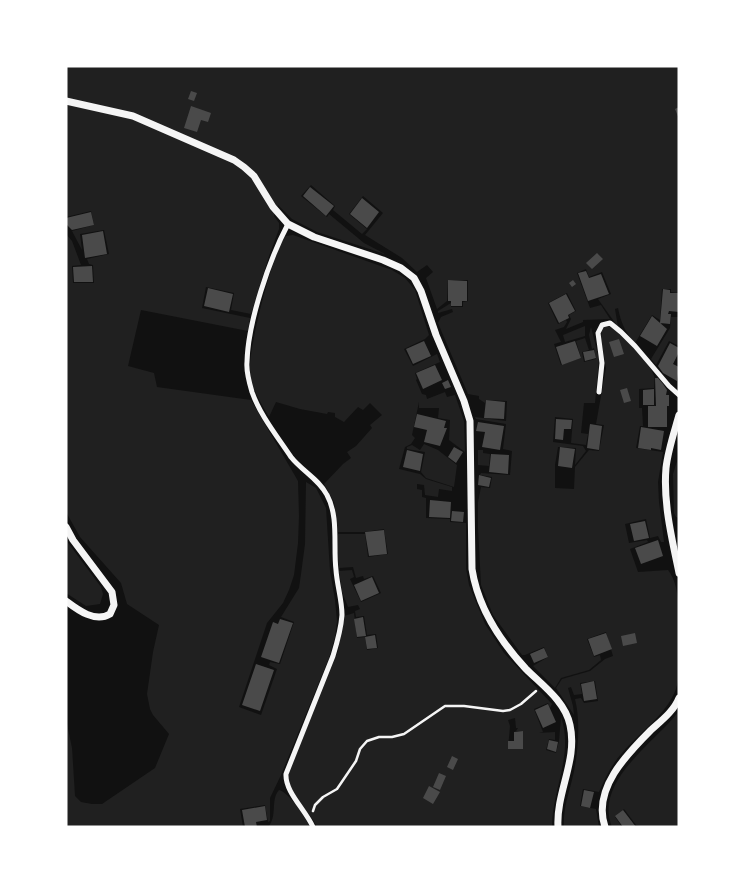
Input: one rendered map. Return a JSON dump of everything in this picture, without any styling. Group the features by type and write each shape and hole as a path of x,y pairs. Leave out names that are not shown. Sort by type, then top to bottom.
{"street":[{"path":"66,101 133,116 234,160 254,176 273,207 288,224 314,237 401,268 414,278 464,401 470,421 471,545 474,584 490,621 510,650 562,706 567,716 571,737 570,757 559,804 558,827"},
{"path":"288,224 277,245 266,278 253,325 247,362 252,392 262,413 300,468 321,485 332,508 336,570 342,615 339,636 333,656 286,774 287,788 309,819 312,827"},
{"path":"599,392 602,363 598,333 602,324 607,323 612,324 635,346 669,386 679,394"},
{"path":"679,415 669,454 666,481 668,513 679,573"},
{"path":"66,527 112,592 114,605 110,614 99,618 76,609 66,601"},
{"path":"605,827 602,809 604,795 611,779 625,758 666,716 679,698"}],"path":[{"path":"309,819 312,816 315,805 325,795 337,789 356,761 360,749 367,741 379,737 392,737 404,734 445,706 510,710 521,704 543,685"}],"shaded area":[{"path":"66,66 679,67 679,293 671,292 671,289 662,289 660,320 652,315 635,343 624,327 618,308 615,309 618,327 598,299 611,294 602,272 589,277 586,269 577,273 590,308 601,305 610,319 583,320 583,322 566,329 571,319 569,315 576,311 567,293 548,303 558,324 566,320 567,322 564,327 555,330 561,342 554,344 561,365 581,358 576,341 585,338 589,350 582,352 584,362 596,359 589,335 591,327 599,359 595,403 584,403 581,433 588,434 586,445 571,443 573,419 555,417 553,442 583,446 586,451 575,465 576,448 558,447 555,465 555,488 574,489 575,467 589,450 599,451 604,425 596,424 606,368 601,338 602,328 608,326 620,334 648,364 652,371 654,388 639,389 639,408 642,408 643,426 640,426 636,448 663,452 658,482 664,542 661,542 658,536 650,538 646,519 625,524 629,543 647,540 648,542 630,549 638,572 668,570 674,582 678,604 680,666 678,682 672,698 659,715 618,757 599,792 583,789 580,806 596,809 599,827 564,827 565,809 577,750 578,718 575,699 581,698 584,703 598,701 595,681 580,683 582,694 574,695 571,687 568,688 574,715 556,688 562,679 590,671 605,659 613,656 606,632 587,639 594,657 600,655 601,660 589,670 561,678 555,688 533,666 548,657 544,647 522,655 493,615 481,585 478,502 481,487 490,488 492,477 480,475 481,473 510,475 512,451 503,449 506,424 476,419 475,417 506,421 507,401 486,400 485,403 479,399 479,396 468,394 438,323 441,317 453,312 452,309 438,313 438,311 451,303 451,307 463,307 463,302 468,301 468,280 448,280 447,301 437,309 426,278 433,272 427,265 417,272 402,258 365,235 383,213 363,196 349,214 367,229 362,234 333,210 335,206 311,185 301,196 327,217 329,214 364,243 385,254 317,232 292,219 278,205 274,216 279,223 279,229 251,314 231,310 234,293 206,287 202,308 250,318 248,331 141,310 128,366 154,373 157,387 251,400 298,481 298,543 294,575 283,603 267,623 239,707 261,715 277,669 269,665 270,662 280,664 294,622 281,617 299,588 305,544 306,482 316,488 326,508 330,571 337,621 335,637 329,658 270,798 270,821 268,822 265,805 240,809 243,827 66,827 66,719 72,748 75,796 81,802 92,804 102,804 155,768 169,734 153,715 147,694 159,625 127,604 121,583 80,537 66,512 66,234 72,241 81,265 72,266 73,283 94,283 93,265 89,264 87,259 109,254 104,230 80,234 82,250 72,231 94,225 91,211 66,217"},
{"path":"293,235 392,270 405,278 415,290 429,335 425,339 404,349 413,366 437,354 440,362 415,373 416,380 422,394 426,395 427,399 445,392 447,397 455,395 464,421 465,452 449,440 450,420 438,418 439,408 419,408 419,402 412,435 415,438 411,444 405,447 399,469 420,474 426,479 452,487 452,491 439,489 438,497 425,495 424,485 417,484 417,489 422,490 422,497 426,498 426,518 450,519 450,522 466,523 466,568 469,585 485,624 504,653 552,704 550,708 548,703 534,709 543,732 539,733 555,732 555,740 549,739 546,750 556,753 561,717 564,731 564,758 555,799 552,827 317,827 291,787 289,772 338,651 344,616 354,613 357,638 365,637 367,650 378,648 376,634 367,635 364,616 356,617 355,611 360,609 358,605 348,607 342,592 339,571 352,570 354,577 350,579 361,602 381,593 373,576 364,579 363,576 356,578 353,567 339,568 338,534 365,534 368,557 388,554 384,529 364,532 338,532 334,502 324,484 351,458 347,452 356,446 372,428 370,425 382,415 370,403 363,410 358,407 344,422 335,417 335,413 328,412 327,414 300,409 276,402 269,417 256,395 252,383 250,359 262,301 275,260 286,236","holes":["515,718 516,728 518,728 516,731 523,731 523,749 508,749 510,726 508,720"]},
{"path":"671,317 679,317 679,346 669,341 656,365 651,359 670,328"},
{"path":"585,326 585,336 565,342 563,335"},
{"path":"424,444 438,450 457,465 454,487 426,478 421,472 425,452 407,449 407,447 412,445 420,450"},
{"path":"478,450 483,450 483,453 490,454 489,466 478,465"},
{"path":"679,455 679,518 674,513 673,474"},
{"path":"66,540 101,587 103,594 100,604 86,606 66,593"},
{"path":"679,711 679,827 643,827 636,825 624,809 615,817 622,827 612,827 609,810 611,794 619,778 630,763"},
{"path":"279,790 292,800 310,827 268,827 273,818 275,798"}],"building":[{"path":"191,91 197,93 194,101 188,99"},
{"path":"191,106 211,113 208,122 201,120 197,132 184,128"},
{"path":"679,107 679,119 675,109"},
{"path":"310,187 334,206 326,216 303,196"},
{"path":"362,198 379,212 367,228 350,214"},
{"path":"91,212 94,225 72,230 66,224 66,218"},
{"path":"103,231 107,254 85,258 82,235"},
{"path":"597,253 603,259 592,269 586,263"},
{"path":"92,266 93,282 74,282 73,267"},
{"path":"586,271 589,278 601,274 609,294 588,301 578,273"},
{"path":"448,280 467,281 467,301 462,301 462,306 451,306 451,301 448,301"},
{"path":"573,280 576,284 572,287 569,283"},
{"path":"208,288 233,294 229,312 204,306"},
{"path":"663,289 670,290 670,293 679,293 679,312 669,311 668,314 671,314 670,324 660,323"},
{"path":"566,294 575,311 568,315 569,318 559,323 549,303"},
{"path":"652,316 667,329 657,346 640,336"},
{"path":"619,339 624,354 614,357 609,342"},
{"path":"424,341 431,356 413,364 406,349"},
{"path":"575,341 581,358 562,365 556,347"},
{"path":"670,343 679,348 673,364 679,367 677,381 663,373 658,366"},
{"path":"594,350 596,358 585,361 583,352"},
{"path":"435,365 442,380 423,389 416,373"},
{"path":"655,378 658,378 663,384 667,390 666,395 669,395 667,427 648,427 648,406 656,406"},
{"path":"448,380 451,387 445,389 442,383"},
{"path":"627,388 631,401 624,403 620,390"},
{"path":"654,389 654,405 643,405 643,390"},
{"path":"486,400 505,402 504,419 484,418"},
{"path":"417,414 446,421 444,428 447,428 440,446 424,442 427,430 414,427"},
{"path":"556,419 572,420 571,429 564,429 563,440 555,439"},
{"path":"478,422 504,426 500,450 482,447 485,432 476,431"},
{"path":"590,424 602,426 599,450 587,448"},
{"path":"641,427 664,431 661,450 638,448"},
{"path":"454,447 463,452 456,463 448,457"},
{"path":"560,447 575,449 572,468 558,466"},
{"path":"407,450 423,454 420,471 403,467"},
{"path":"491,454 509,455 508,474 489,472"},
{"path":"479,475 491,478 489,487 478,485"},
{"path":"430,500 451,502 450,518 429,517"},
{"path":"452,511 464,512 463,522 451,521"},
{"path":"645,521 649,538 634,541 630,524"},
{"path":"384,530 387,554 369,556 365,532"},
{"path":"658,540 663,556 641,564 635,548"},
{"path":"372,577 379,593 361,601 354,585"},
{"path":"363,617 366,636 357,637 354,619"},
{"path":"280,619 293,623 279,663 261,657 273,622 278,624"},
{"path":"606,633 612,649 594,656 588,639"},
{"path":"635,633 637,643 623,646 621,636"},
{"path":"375,635 377,648 367,649 365,637"},
{"path":"544,648 548,657 534,663 530,654"},
{"path":"256,664 274,670 260,711 242,705"},
{"path":"594,681 597,699 584,701 581,684"},
{"path":"548,704 556,722 543,728 535,710"},
{"path":"523,731 523,749 508,749 508,741 514,741 514,732"},
{"path":"549,740 558,742 556,752 547,749"},
{"path":"452,756 458,759 453,770 447,767"},
{"path":"439,773 446,776 440,790 433,787"},
{"path":"429,786 440,792 433,804 423,798"},
{"path":"584,790 594,792 590,808 581,806"},
{"path":"265,806 267,820 256,822 257,827 245,827 242,810"},
{"path":"623,810 636,827 623,827 615,816"}]}
